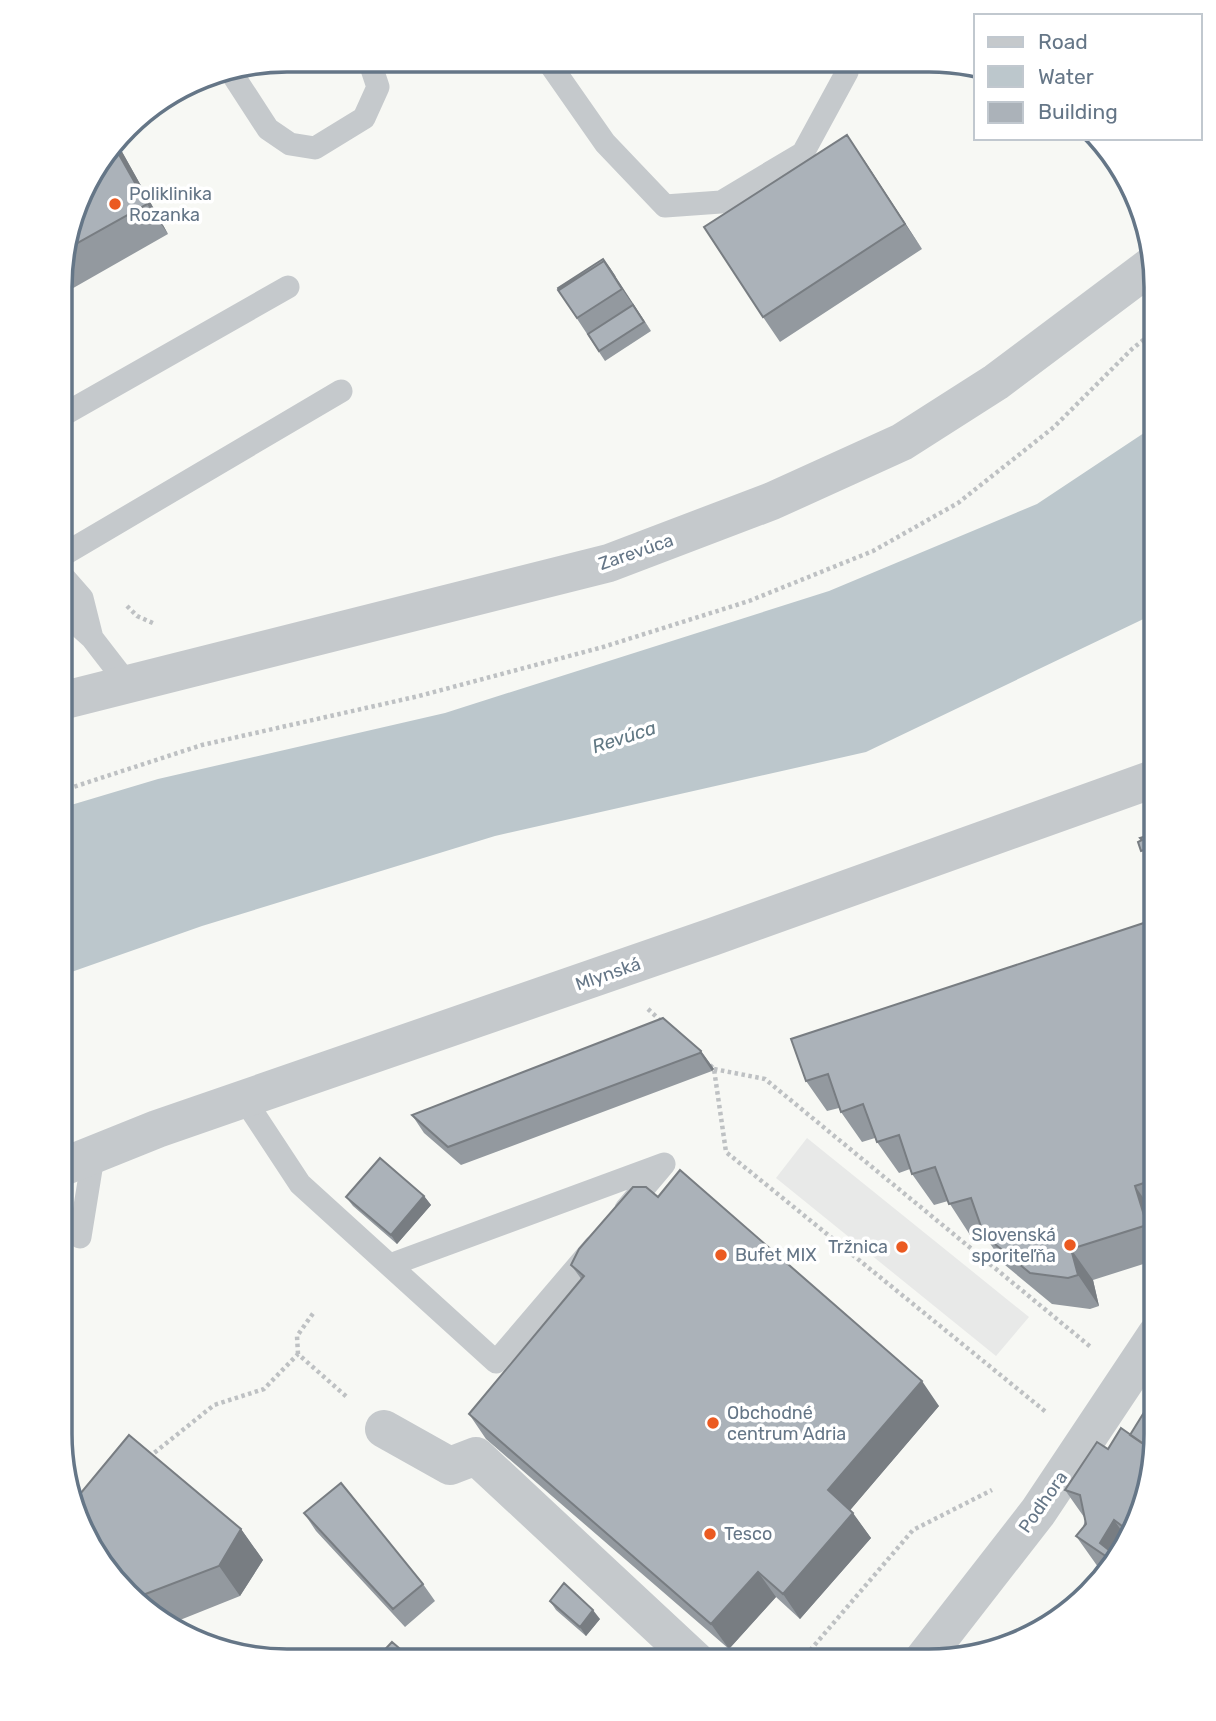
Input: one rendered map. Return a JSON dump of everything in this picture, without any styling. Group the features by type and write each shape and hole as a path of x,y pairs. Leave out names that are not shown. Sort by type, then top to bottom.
{"street":[{"name":"Zarevúca","path":"72,698 126,682 609,563 772,501 902,442 996,382 1143,272"},
{"name":"Mlynská","path":"77,1163 158,1129 608,974 1144,782"},
{"name":"Podhora","path":"931,1649 1038,1512 1144,1353"},
{"path":"384,1429 450,1466 476,1456 683,1649"}],"lane":[{"path":"235,78 268,129 290,144 315,148 364,118 378,87 373,72"},
{"path":"555,72 605,144 665,206 721,202 803,153 847,72"},
{"path":"72,410 288,288"},
{"path":"72,550 341,391"},
{"path":"72,587 82,598 92,638"},
{"path":"72,620 92,638 126,682"},
{"path":"244,1100 300,1184 496,1362 664,1164 390,1265"},
{"path":"77,1163 80,1237"}],"path":[{"path":"72,787 202,745 419,696 603,647 748,601 873,551 969,494 1054,427 1144,340"},
{"path":"608,974 666,1026"},
{"path":"704,1060 714,1069 765,1079 1128,1377"},
{"path":"714,1069 726,1152 1084,1443"},
{"path":"314,1312 297,1336 298,1354 349,1399"},
{"path":"146,1459 214,1405 264,1389 298,1354"},
{"path":"811,1649 913,1530 999,1486"}],"shaded area":[{"name":"Tržnica","path":"807,1138 1029,1317 996,1356 776,1178"}],"water":[{"name":"Revúca","path":"1144,433 1144,619 866,752 495,836 202,926 72,972 72,805 158,779 445,713 829,591 1037,504"}],"building":[{"path":"847,135 905,224 763,317 704,227"},
{"path":"118,153 147,204 76,244 94,191"},
{"path":"603,259 615,277 604,261 559,290 558,288"},
{"path":"604,261 622,289 577,318 558,290"},
{"path":"633,305 644,322 599,351 588,334"},
{"path":"1144,837 1144,850 1141,851 1138,842 1142,840 1140,838"},
{"path":"1144,923 1144,1183 1135,1186 1144,1215 1144,1226 1071,1249 1078,1275 1068,1278 1030,1273 984,1235 971,1198 949,1204 935,1167 912,1174 899,1135 877,1142 863,1104 841,1112 828,1074 806,1081 791,1039"},
{"path":"663,1018 701,1051 700,1053 448,1147 412,1115"},
{"path":"380,1158 424,1196 391,1235 346,1197"},
{"name":"Obchodné centrum Adria","path":"680,1170 922,1381 828,1490 853,1513 783,1594 758,1572 711,1624 469,1414 584,1276 571,1265 579,1249 633,1187 646,1187 658,1197"},
{"path":"1144,1412 1144,1445 1130,1435"},
{"path":"1121,1428 1144,1444 1140,1477 1123,1527 1114,1520 1100,1543 1110,1551 1106,1556 1076,1536 1086,1524 1080,1495 1065,1490 1097,1442 1108,1449"},
{"path":"129,1435 241,1529 219,1566 144,1595 108,1554 94,1530 80,1494"},
{"path":"341,1483 423,1584 393,1609 304,1513"},
{"path":"564,1583 593,1610 580,1627 550,1601"},
{"path":"392,1642 400,1649 385,1649"}],"place":[{"name":"Poliklinika Rozanka","path":"115,204"},
{"name":"Slovenská sporiteľňa","path":"1070,1245"},
{"name":"Tržnica","path":"902,1247"},
{"name":"Bufet MIX","path":"721,1255"},
{"name":"Obchodné centrum Adria","path":"713,1423"},
{"name":"Tesco","path":"710,1534"}]}
